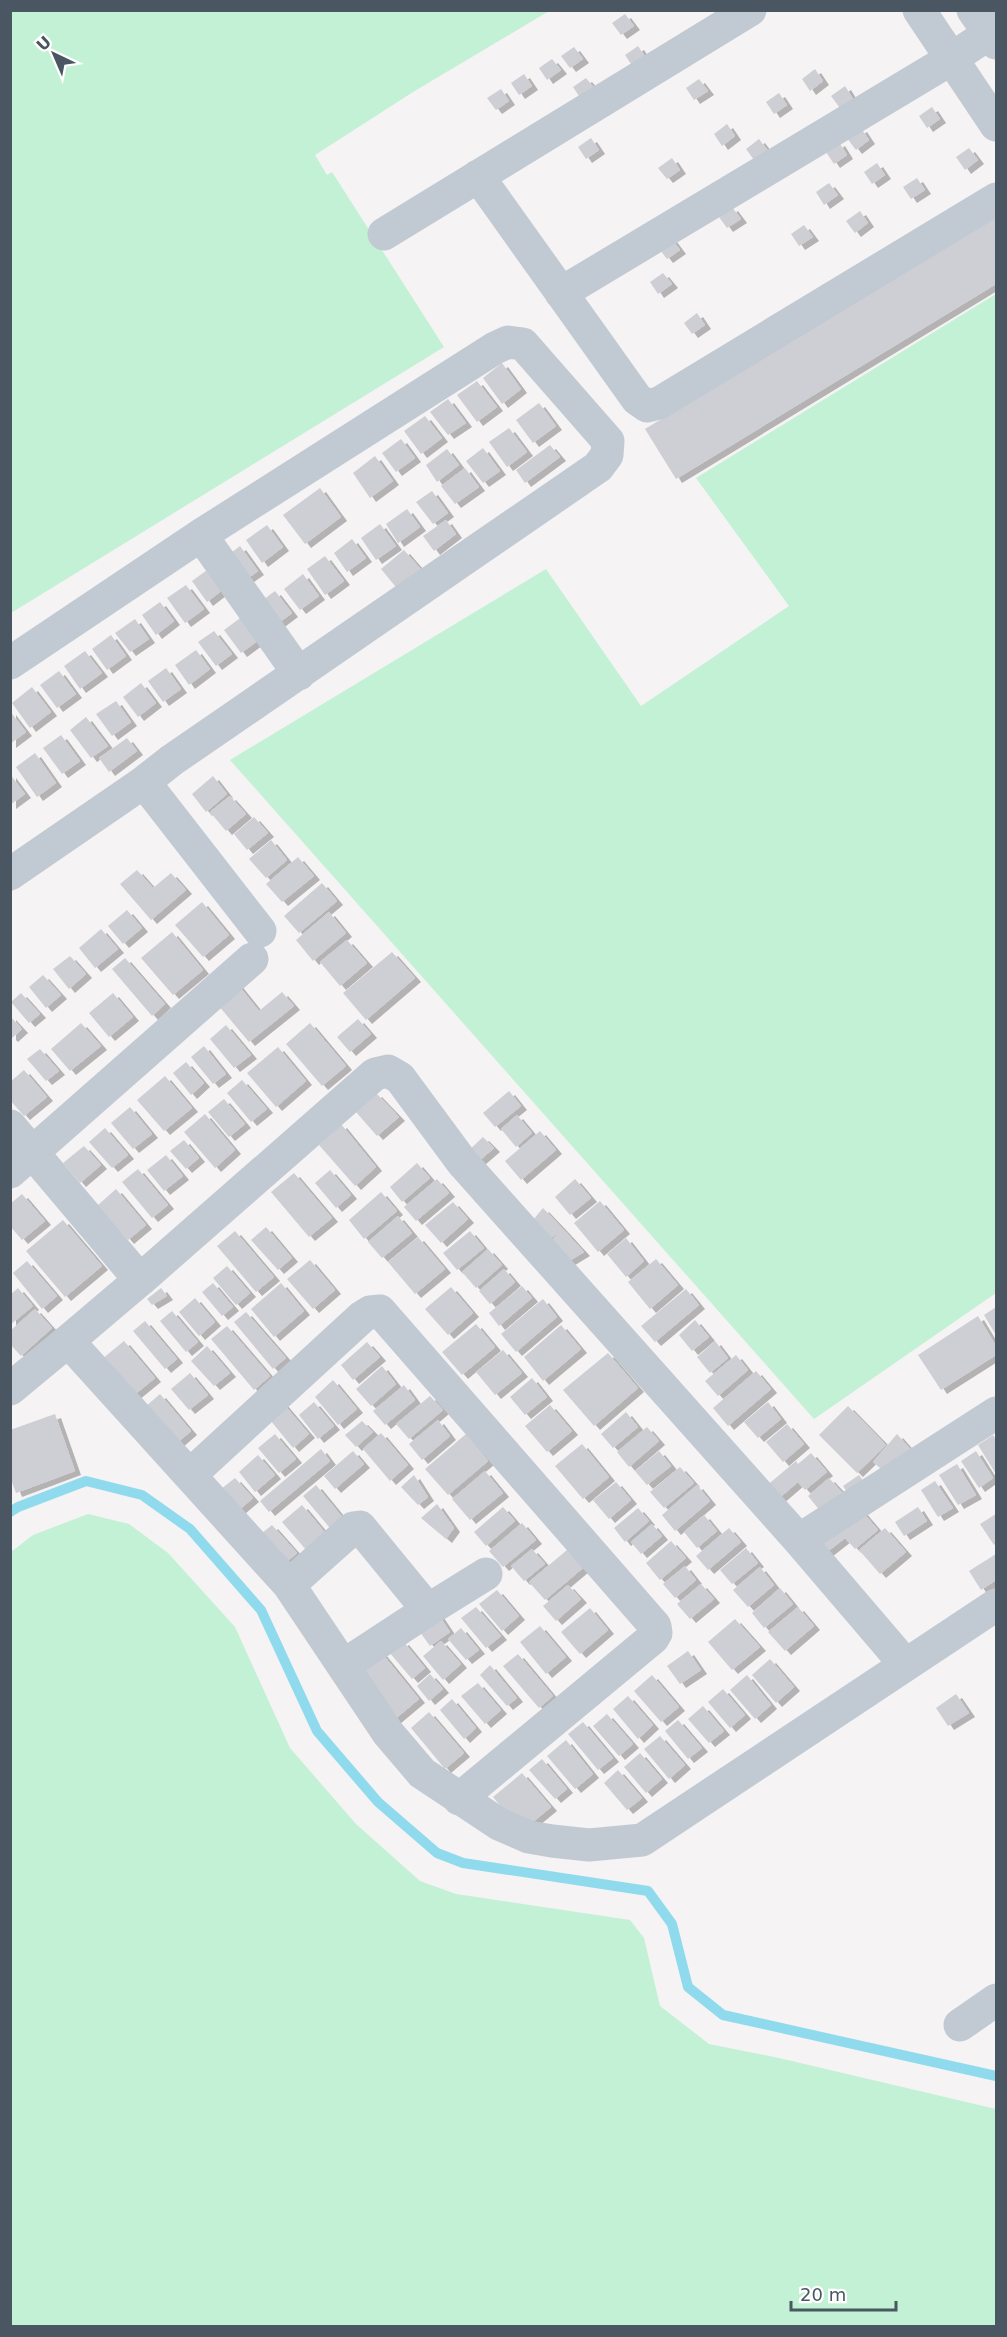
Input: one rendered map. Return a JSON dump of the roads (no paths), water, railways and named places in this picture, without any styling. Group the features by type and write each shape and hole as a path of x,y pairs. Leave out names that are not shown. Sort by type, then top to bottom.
{"street":[{"path":"384,234 750,10"},
{"path":"919,10 996,125"},
{"path":"561,293 951,59 986,29"},
{"path":"478,177 637,399 647,406 659,402 996,199"},
{"path":"10,874 598,467 608,455 608,441 523,344 508,342 495,348 201,535 12,660"},
{"path":"201,535 299,674"},
{"path":"22,1163 256,945 144,782"},
{"path":"10,1389 140,1280 375,1074 388,1071 400,1078 462,1162 799,1540 905,1664"},
{"path":"10,1126 22,1163 140,1280"},
{"path":"190,1475 362,1317 370,1312 380,1311 655,1626 656,1633 653,1638 459,1799"},
{"path":"68,1341 289,1585 388,1733 422,1773 499,1824 529,1836 589,1845 642,1840 996,1605"},
{"path":"799,1540 996,1413"},
{"path":"289,1585 353,1528 360,1527 428,1610"},
{"path":"344,1665 486,1574"},
{"path":"960,2025 996,2000"}],"waterway":[{"path":"10,1512 86,1481 142,1495 190,1529 261,1610 317,1731 378,1802 437,1853 463,1863 648,1891 672,1924 688,1987 723,2015 996,2076"}]}
